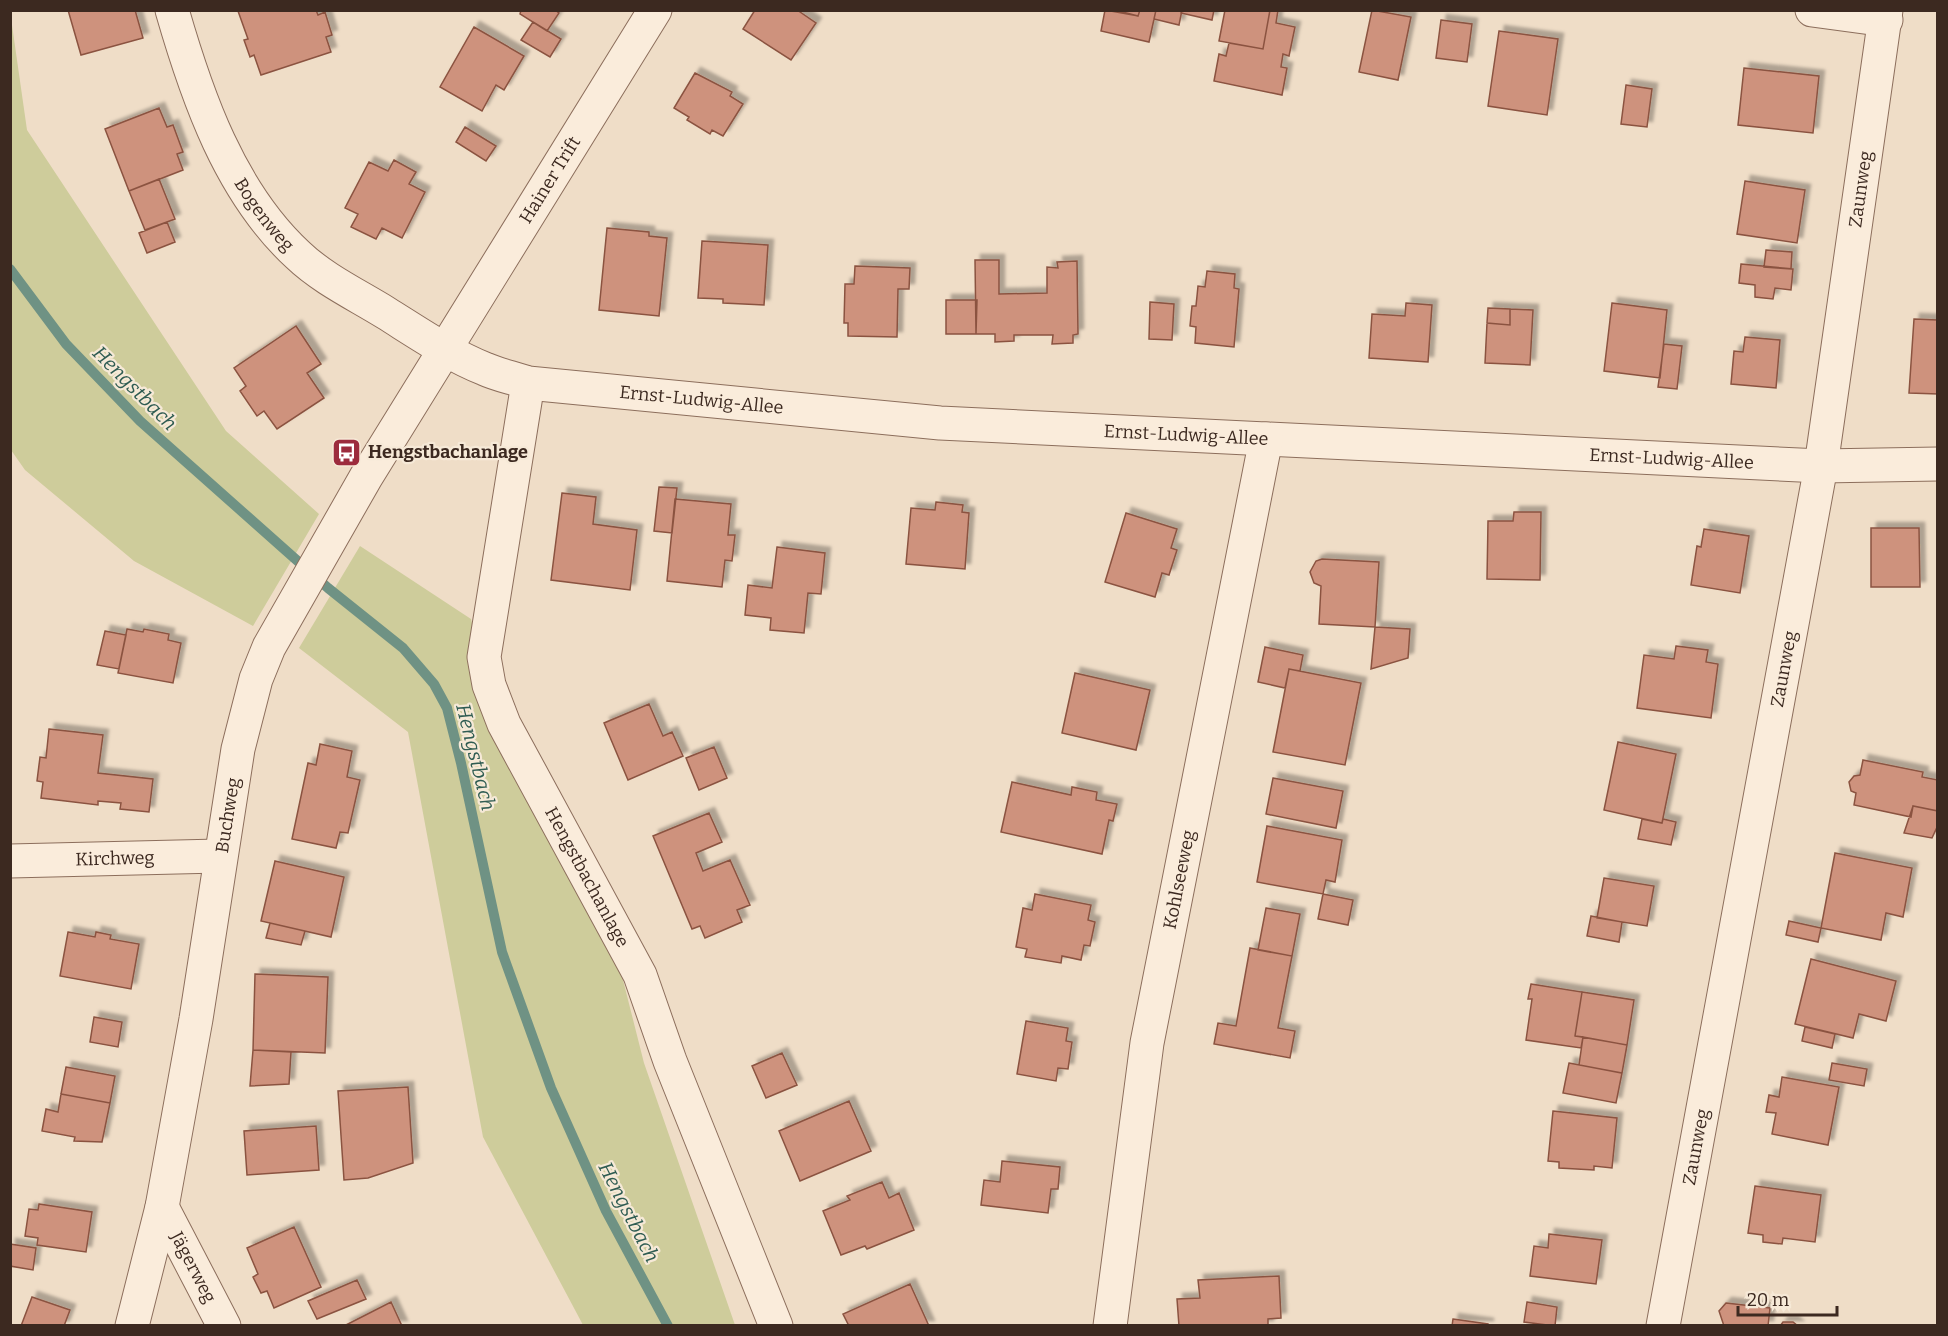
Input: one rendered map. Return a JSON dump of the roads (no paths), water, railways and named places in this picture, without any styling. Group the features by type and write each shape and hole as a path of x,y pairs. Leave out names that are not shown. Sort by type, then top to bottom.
{"street":[{"name":"Bogenweg","path":"172,10 190,70 228,158 254,203 276,232 299,256 319,271 444,349"},
{"name":"Hainer Trift","path":"444,349 655,10"},
{"path":"1812,10 1886,15"},
{"name":"Zaunweg","path":"1662,1326 1821,465 1886,15"},
{"name":"Ernst-Ludwig-Allee","path":"444,349 485,370 528,383 940,423 1821,465 1938,464"},
{"name":"Buchweg","path":"132,1326 162,1207 196,1019 219,855 238,749 256,679 269,647 296,599 366,477 444,349"},
{"name":"Hengstbachanlage","path":"528,383 486,636 484,657 489,685 504,724 640,975 670,1061 776,1326"},
{"name":"Kohlseeweg","path":"1110,1326 1147,1043 1266,439"},
{"name":"Kirchweg","path":"10,861 219,855"},
{"name":"Jägerweg","path":"162,1207 224,1326"}],"waterway":[{"name":"Hengstbach","path":"10,269 66,344 140,421 328,588 403,648 434,684 447,708 461,763 502,952 551,1088 606,1211 668,1326"}],"place":[{"name":"Hengstbachanlage","path":"347,452"}]}
